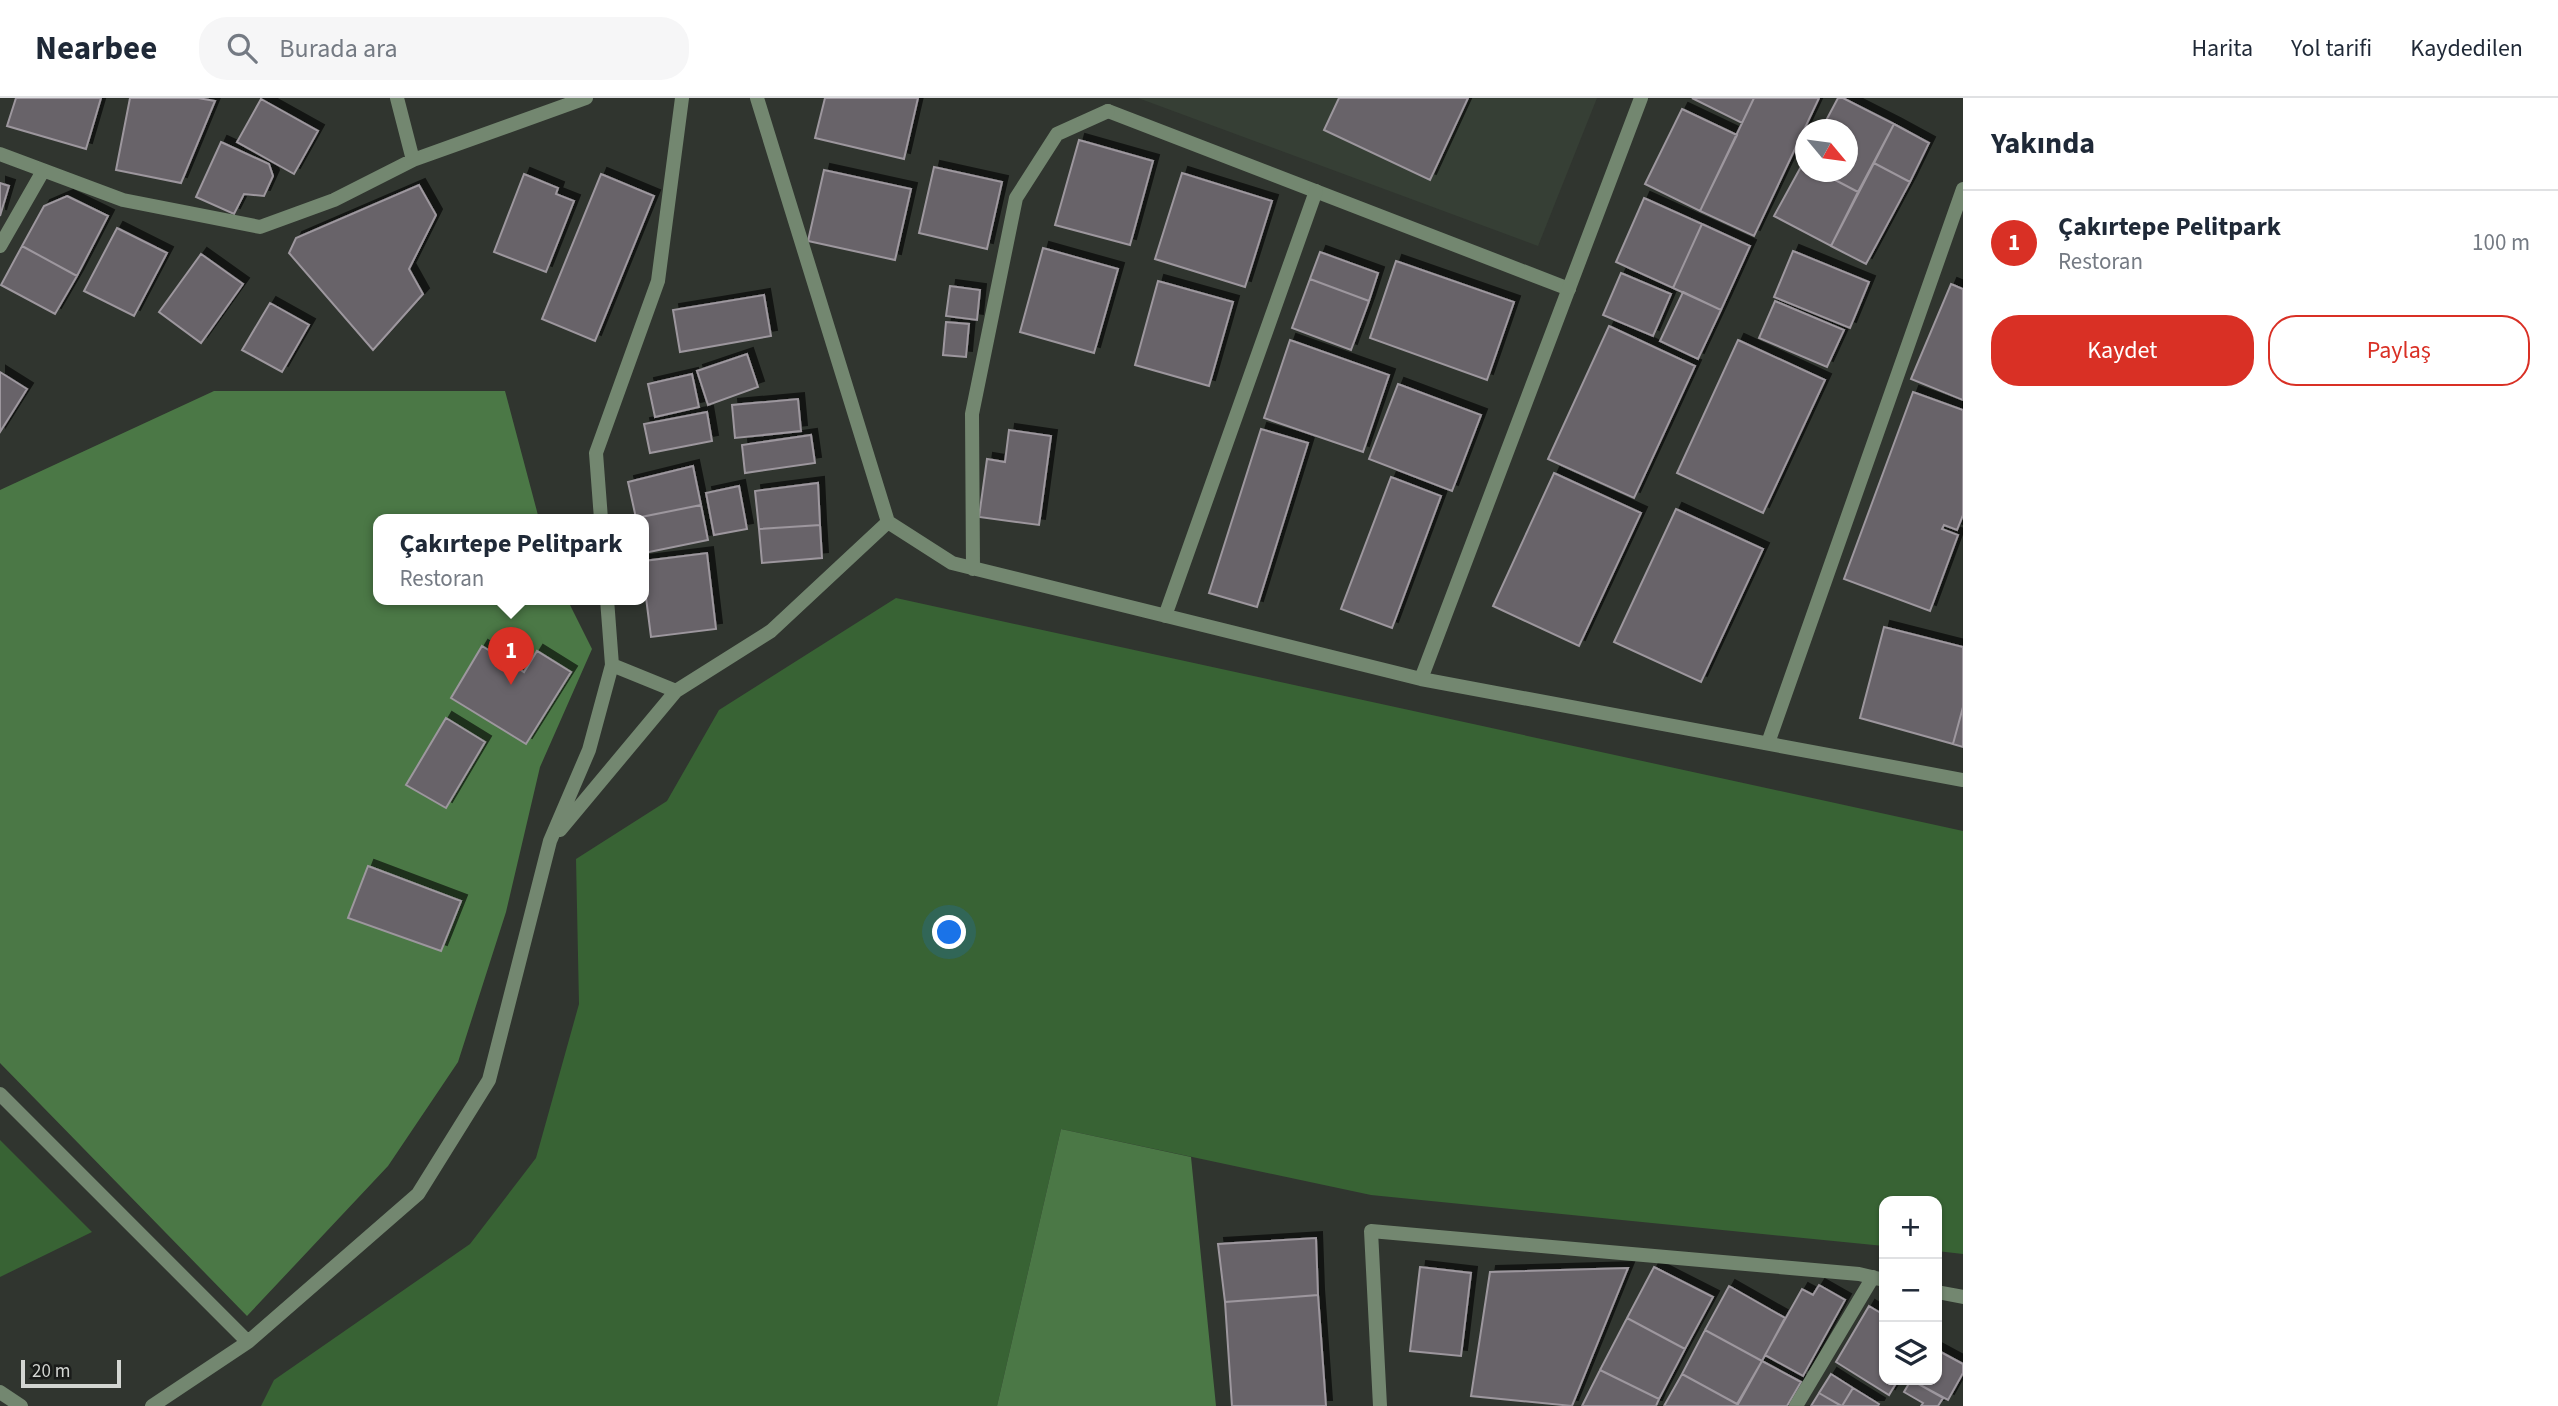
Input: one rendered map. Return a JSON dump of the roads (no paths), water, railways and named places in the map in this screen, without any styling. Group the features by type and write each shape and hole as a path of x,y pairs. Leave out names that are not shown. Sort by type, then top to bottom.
{"street":[{"path":"397,98 413,160"},
{"path":"0,154 123,200 260,226 334,200 413,160 586,98"},
{"path":"601,514 596,453 658,281 682,98"},
{"path":"757,98 888,522 951,563 1421,679 1963,780"},
{"path":"1421,679 1642,98"},
{"path":"973,569 972,414 1016,198 1057,134 1108,111 1569,289"},
{"path":"0,246 43,171"},
{"path":"1769,743 1963,189"},
{"path":"1165,616 1316,191"},
{"path":"550,841 676,691 771,631 888,522"},
{"path":"152,1406 248,1342 418,1194 489,1080 550,841 589,750 612,665 607,605"},
{"path":"612,665 676,691"},
{"path":"0,1094 248,1342"},
{"path":"1380,1406 1371,1231 1859,1274 1879,1279 1796,1406"},
{"path":"1942,1293 1963,1297"},
{"path":"0,1392 21,1406"}],"place":[{"name":"Çakırtepe Pelitpark","path":"511,685"}]}
